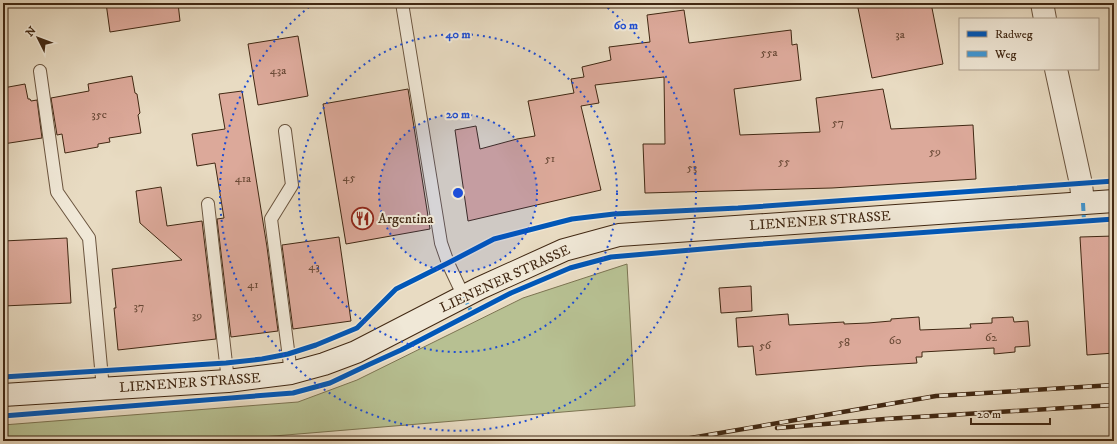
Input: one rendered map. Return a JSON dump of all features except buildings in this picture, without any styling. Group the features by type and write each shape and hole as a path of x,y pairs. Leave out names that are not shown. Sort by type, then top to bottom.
{"street":[{"path":"1042,3 1045,18"},
{"path":"1056,70 1081,184 1083,203"},
{"name":"LIENENER STRASSE","path":"3,395 228,381 291,373 324,364 356,352 515,271 564,250 619,235 1114,201"}],"lane":[{"path":"402,3 442,244 448,264 464,297"},
{"path":"40,71 57,192 89,238 103,389"},
{"path":"284,131 292,185 271,219 291,373"},
{"path":"208,204 228,381"}],"green space":[{"path":"627,264 635,406 214,441 3,441 3,425 298,402 357,380 523,298"}],"railway":[{"path":"673,441 936,396 1114,385"},
{"path":"777,428 885,419 1114,405"}],"marked path":[{"path":"1083,203 1084,221"},
{"path":"464,297 472,313"}],"cycle path":[{"path":"3,377 226,363 262,359 288,354 316,345 357,328 396,289 494,239 572,219 614,214 738,208 1114,181"},
{"path":"3,416 293,393 330,383 401,350 511,293 570,268 611,257 749,245 1114,219"}],"place":[{"name":"Argentina","path":"363,219"}]}
